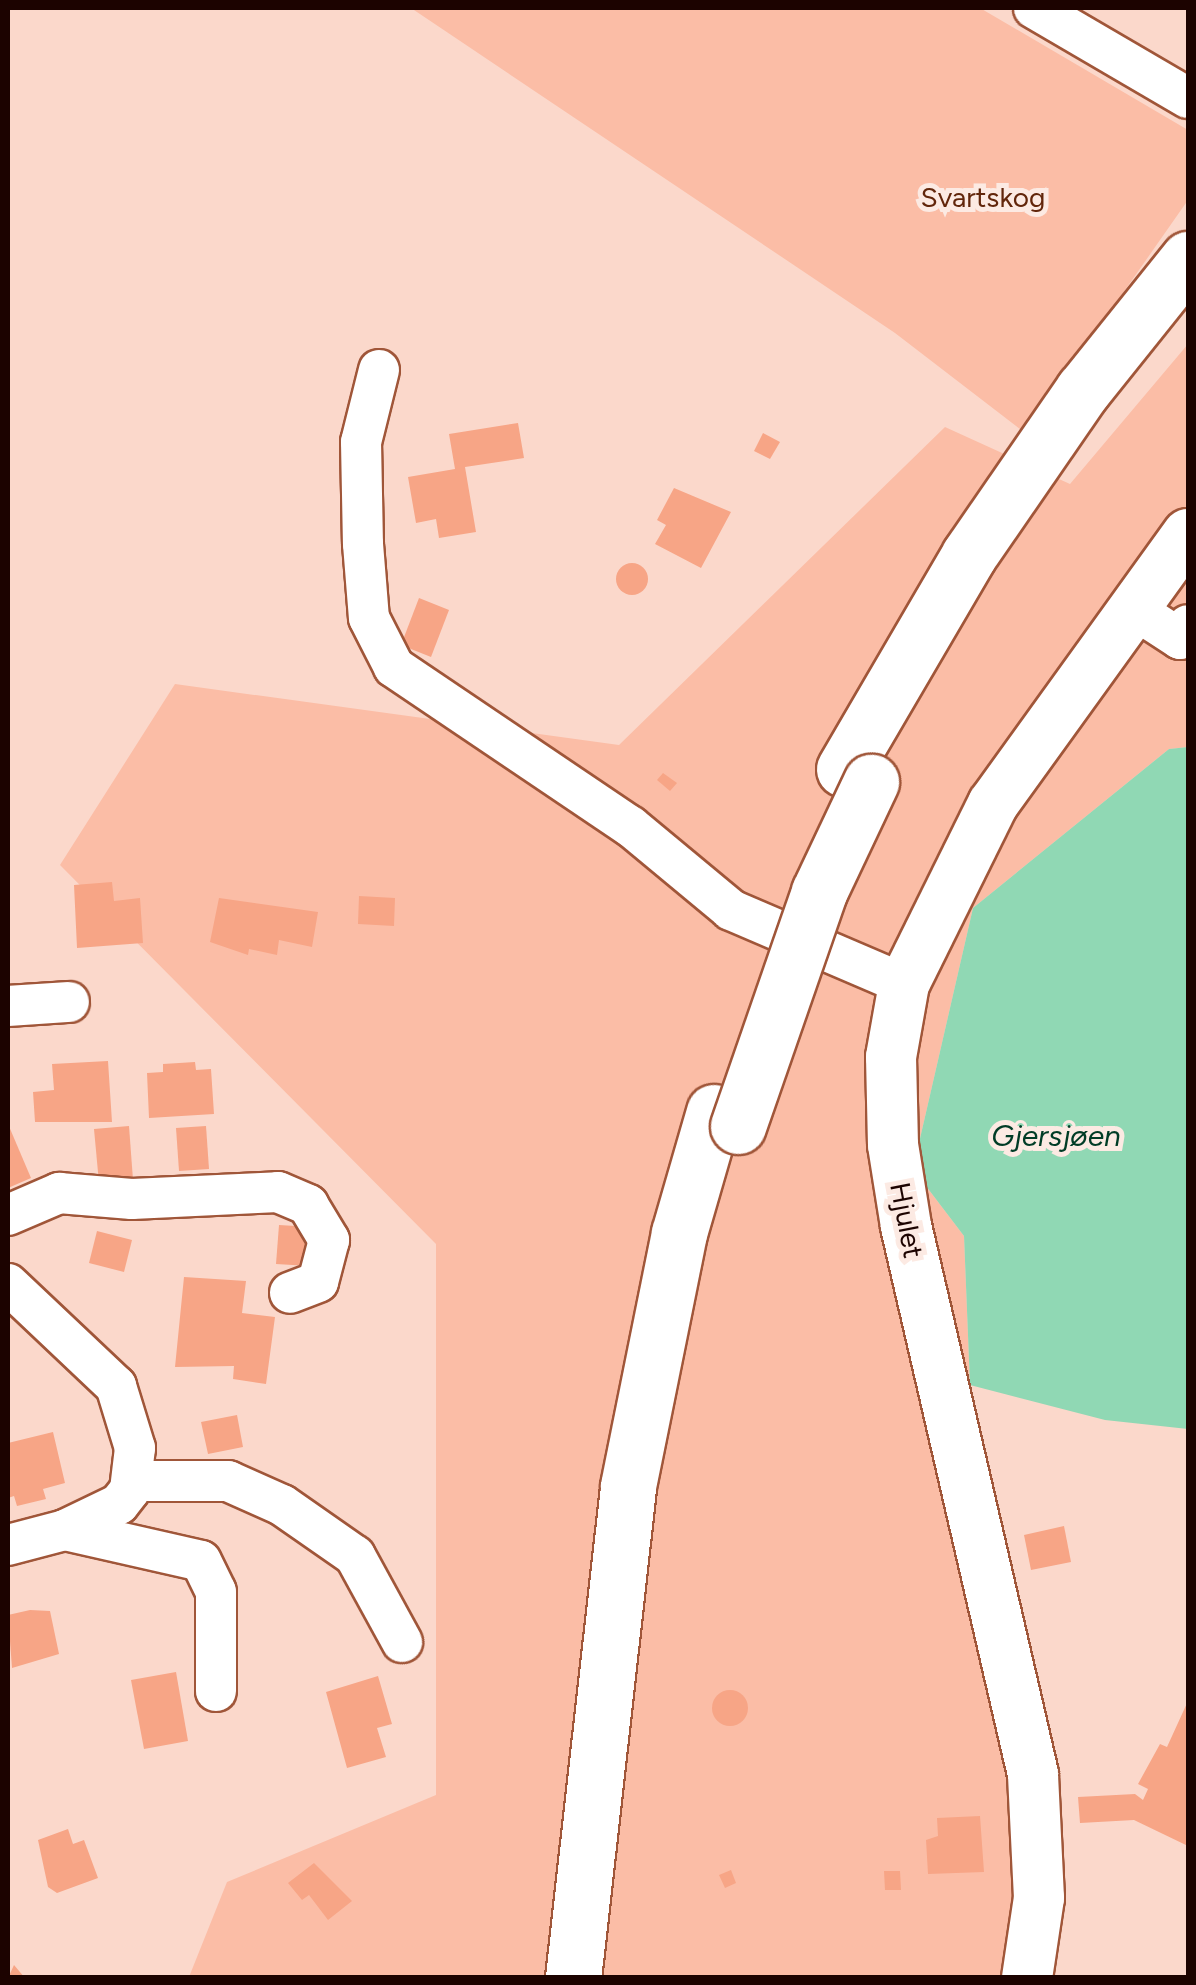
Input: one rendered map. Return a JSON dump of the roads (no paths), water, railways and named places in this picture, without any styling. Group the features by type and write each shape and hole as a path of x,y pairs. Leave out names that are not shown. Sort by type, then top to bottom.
{"highway":[{"path":"573,1978 628,1486 678,1232 792,961 857,776 1188,259"},
{"path":"1095,399 1188,302"},
{"path":"599,1978 636,1624 677,1361 726,1119"},
{"path":"556,1978 585,1847"}],"main road":[{"name":"Hjulet","path":"1027,1978 1039,1898 1033,1774 892,1145 891,1057 904,984 993,804 1188,534"}],"street":[{"path":"1034,8 1188,98"},
{"path":"380,370 361,442 363,544 370,618 394,667 630,826 731,910 904,984"},
{"path":"1134,609 1180,639 1188,625"},
{"path":"8,1006 69,1002"},
{"path":"8,1214 59,1194 132,1199 278,1192 308,1205 329,1240 318,1282 290,1292"},
{"path":"8,1284 123,1396 134,1448 133,1481 120,1504 65,1530 8,1545"},
{"path":"133,1481 228,1482 282,1505 356,1556 402,1642"},
{"path":"65,1530 201,1561 216,1592 216,1691"}],"water":[{"name":"Gjersjøen","path":"1188,747 1188,1429 1105,1420 970,1385 964,1236 913,1169 973,908 1169,749"}],"park label":[{"name":"Svartskog","path":"983,197"}]}
